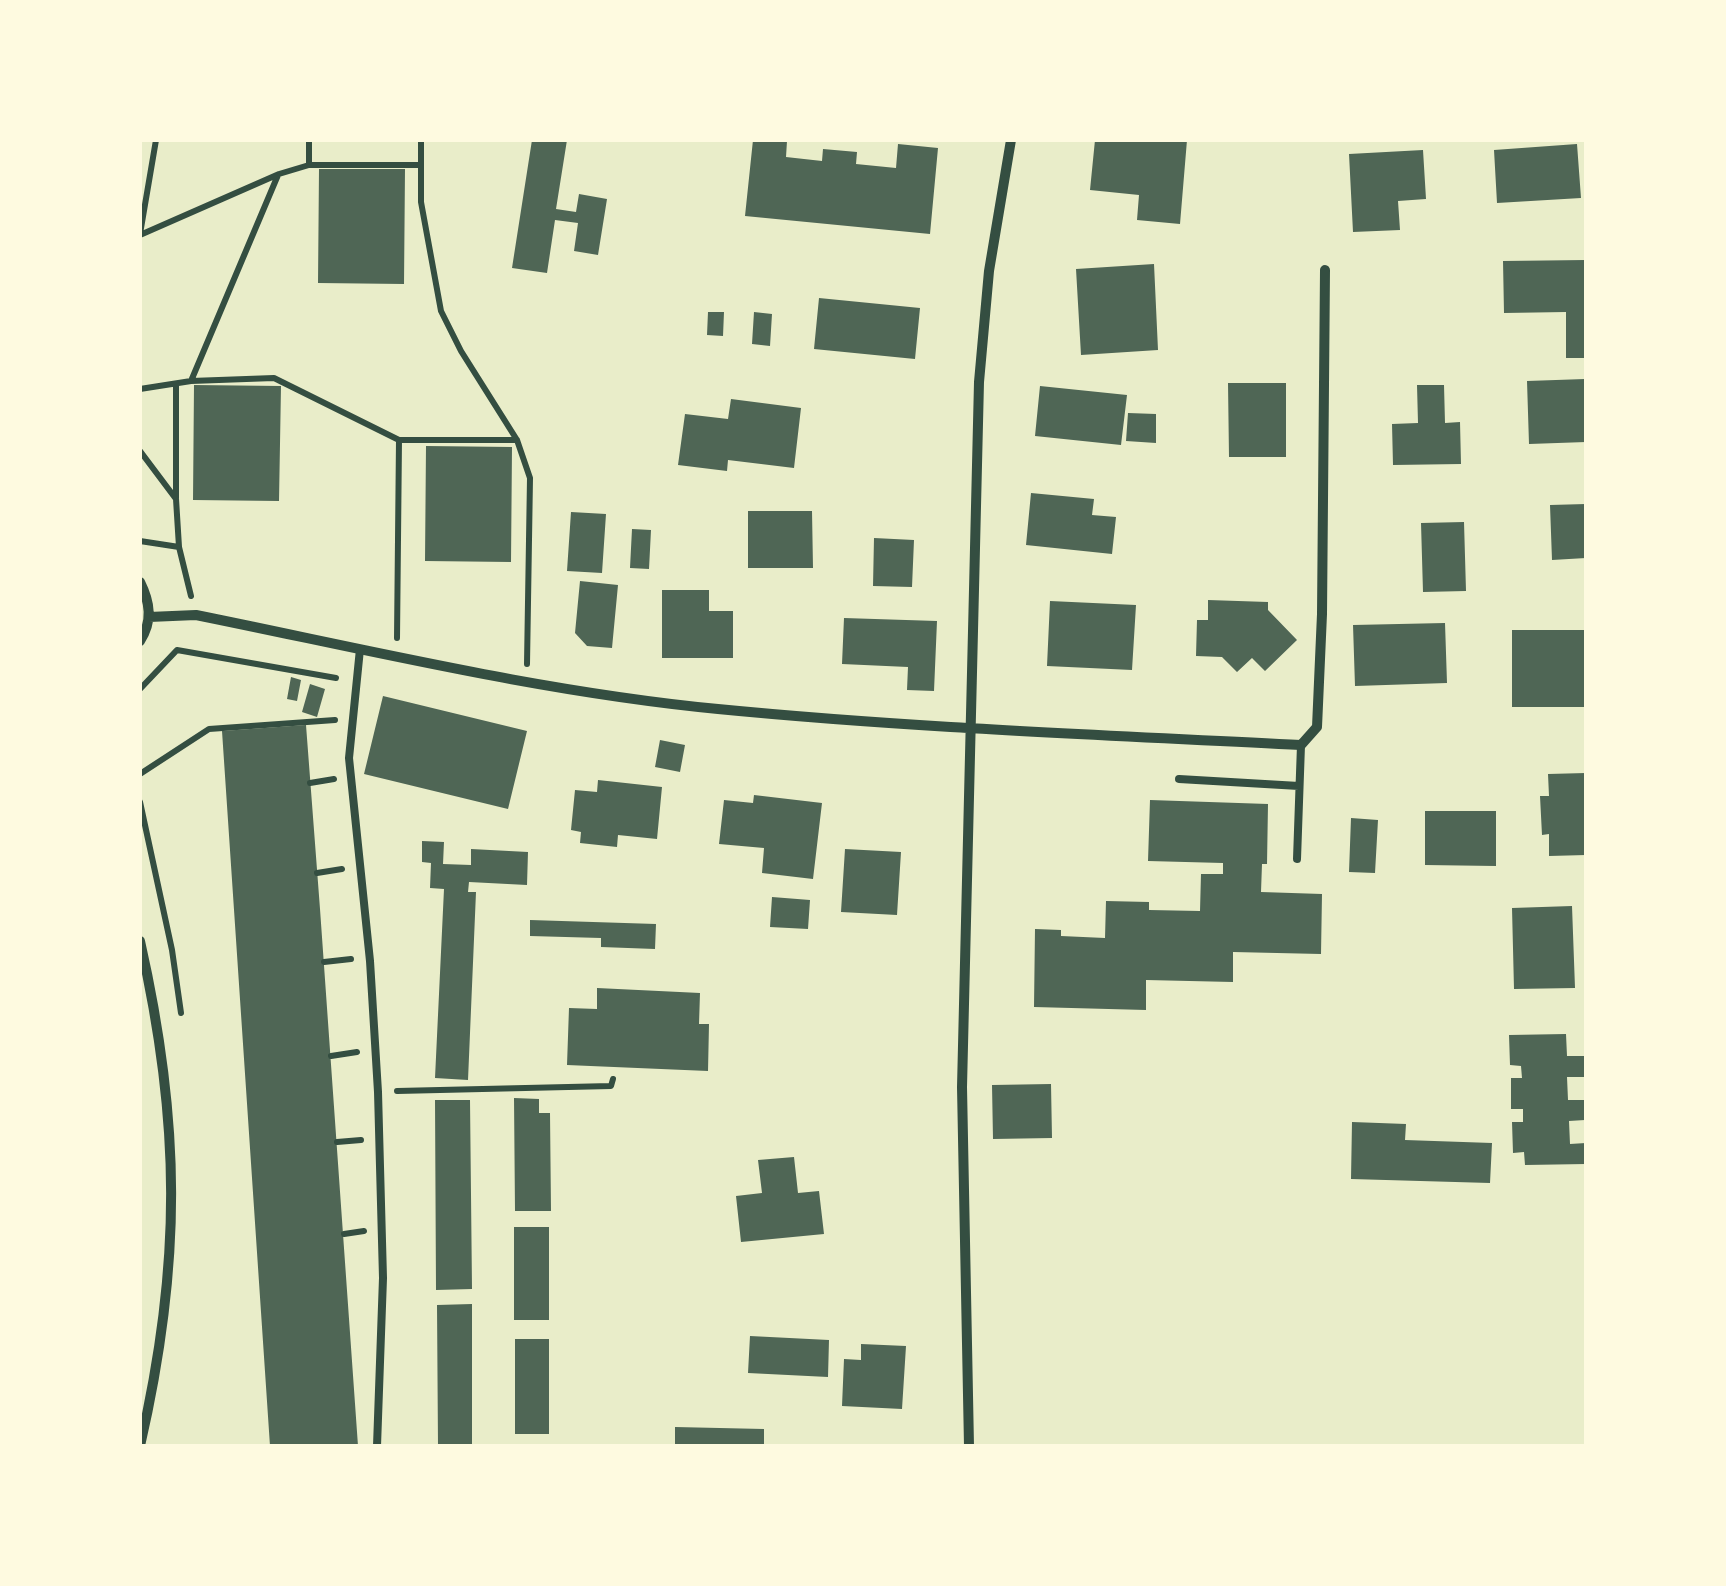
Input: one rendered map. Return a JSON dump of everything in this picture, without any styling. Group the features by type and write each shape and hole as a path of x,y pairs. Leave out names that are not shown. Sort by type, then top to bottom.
{"street":[{"path":"970,1446 962,1087 979,382 990,271 1010,140"},
{"path":"150,616 196,615 526,682 716,709 971,728 1301,745 1317,727 1318,708 1325,270"},
{"path":"140,582 150,616 140,641"},
{"path":"140,941 159,1030 171,1124 174,1192 171,1260 156,1378 140,1446"}],"lane":[{"path":"360,649 349,758 370,961 378,1092 382,1278 377,1446"},
{"path":"1297,859 1301,745"},
{"path":"1179,779 1300,786"}],"path":[{"path":"140,234 156,140"},
{"path":"309,165 310,140"},
{"path":"422,140 421,202 441,312 460,351 517,440 530,478 526,682"},
{"path":"140,234 279,174 309,165 421,165"},
{"path":"191,381 279,174"},
{"path":"140,389 191,381 274,378 399,440 517,440"},
{"path":"176,385 179,547 196,615"},
{"path":"397,656 399,440"},
{"path":"140,451 176,499"},
{"path":"140,540 179,547"},
{"path":"140,689 177,650 332,676 356,686"},
{"path":"140,774 210,729 336,720"},
{"path":"310,783 340,778"},
{"path":"317,873 348,868"},
{"path":"324,962 358,958"},
{"path":"331,1056 363,1051"},
{"path":"378,1092 610,1086 613,1079"},
{"path":"337,1142 368,1139"},
{"path":"344,1234 370,1230"}],"building":[{"path":"532,140 567,140 556,209 576,212 579,194 607,199 598,255 574,251 578,223 555,220 547,273 512,268"},
{"path":"753,140 787,141 786,157 822,161 823,149 857,152 856,164 896,168 898,144 938,148 930,234 745,216"},
{"path":"1095,140 1187,140 1180,224 1137,220 1139,195 1090,190"},
{"path":"1577,144 1581,198 1497,203 1494,150"},
{"path":"1423,150 1426,199 1398,201 1400,230 1353,232 1349,154"},
{"path":"319,169 405,169 404,284 318,283"},
{"path":"1586,260 1586,358 1566,358 1566,312 1504,313 1503,261"},
{"path":"1154,264 1158,350 1081,355 1076,269"},
{"path":"819,298 920,308 915,359 814,349"},
{"path":"708,312 724,312 723,336 707,335"},
{"path":"754,312 772,314 770,346 752,344"},
{"path":"1585,379 1586,442 1529,444 1527,381"},
{"path":"1228,383 1286,383 1286,457 1229,457"},
{"path":"194,385 281,386 279,501 193,500"},
{"path":"1417,385 1444,385 1445,423 1460,422 1461,464 1393,465 1392,424 1418,423"},
{"path":"1040,386 1127,395 1121,445 1035,436"},
{"path":"731,399 801,408 794,468 728,460 727,471 678,465 685,414 728,419"},
{"path":"1128,413 1156,414 1156,443 1126,441"},
{"path":"426,446 512,447 511,562 425,561"},
{"path":"1031,493 1094,499 1092,515 1116,517 1112,554 1026,545"},
{"path":"1586,504 1586,558 1552,560 1550,505"},
{"path":"748,511 812,511 813,568 748,568"},
{"path":"571,512 606,514 602,573 567,571"},
{"path":"1464,522 1466,591 1423,592 1421,523"},
{"path":"632,529 651,530 649,569 630,568"},
{"path":"874,538 914,540 912,587 873,586"},
{"path":"580,581 618,585 612,648 587,646 575,633"},
{"path":"662,590 709,590 709,611 733,611 733,658 662,658"},
{"path":"1208,600 1268,602 1268,610 1297,640 1265,671 1252,658 1237,672 1222,657 1196,656 1197,620 1208,620"},
{"path":"1050,601 1136,605 1132,670 1047,666"},
{"path":"844,618 937,621 934,691 907,690 908,667 842,664"},
{"path":"1445,623 1447,683 1355,686 1353,625"},
{"path":"1512,630 1586,630 1586,707 1512,707"},
{"path":"291,677 301,680 297,701 287,699"},
{"path":"310,684 325,689 317,717 302,712"},
{"path":"383,696 527,731 508,809 364,774"},
{"path":"306,725 358,1446 270,1446 222,731"},
{"path":"660,740 685,745 680,772 655,767"},
{"path":"1586,773 1586,855 1549,856 1549,834 1542,835 1540,796 1549,796 1548,774"},
{"path":"598,780 662,787 657,839 618,835 617,847 580,843 581,832 571,830 575,790 597,792"},
{"path":"754,795 822,803 813,879 762,873 764,848 719,844 724,800 753,803"},
{"path":"1150,800 1268,804 1267,864 1262,864 1261,892 1322,894 1321,954 1233,952 1233,982 1146,980 1146,1010 1034,1007 1035,929 1061,930 1061,936 1105,938 1106,901 1149,902 1149,910 1200,911 1201,874 1223,874 1223,863 1148,861"},
{"path":"1425,811 1496,811 1496,866 1425,865"},
{"path":"1351,818 1378,820 1375,873 1349,872"},
{"path":"422,841 444,842 443,864 471,865 471,849 528,852 527,885 469,882 468,892 476,892 468,1080 435,1078 444,889 430,888 431,863 422,862"},
{"path":"845,849 901,852 897,915 841,912"},
{"path":"772,897 810,900 808,929 770,927"},
{"path":"1572,906 1575,988 1514,989 1512,908"},
{"path":"530,920 656,924 655,949 601,947 601,938 530,936"},
{"path":"597,988 700,993 699,1024 709,1024 708,1071 567,1065 569,1008 597,1009"},
{"path":"1566,1034 1567,1056 1584,1056 1584,1077 1567,1077 1568,1100 1585,1100 1585,1120 1569,1121 1570,1144 1586,1143 1586,1164 1525,1165 1524,1152 1513,1153 1512,1122 1523,1122 1523,1109 1511,1109 1511,1078 1522,1078 1521,1066 1510,1065 1509,1035"},
{"path":"1051,1084 1052,1138 993,1139 992,1085"},
{"path":"514,1098 539,1099 539,1113 550,1113 551,1211 515,1211"},
{"path":"435,1100 470,1100 472,1289 436,1290"},
{"path":"1352,1122 1406,1124 1405,1140 1492,1143 1490,1183 1351,1179"},
{"path":"794,1157 798,1193 819,1191 824,1234 741,1242 736,1196 762,1193 758,1160"},
{"path":"514,1227 549,1227 549,1320 514,1320"},
{"path":"472,1304 472,1446 438,1446 437,1305"},
{"path":"750,1336 829,1340 828,1377 748,1373"},
{"path":"515,1339 549,1339 549,1434 515,1434"},
{"path":"861,1344 906,1346 902,1409 842,1406 844,1359 861,1360"},
{"path":"675,1427 764,1429 764,1446 675,1446"}]}
